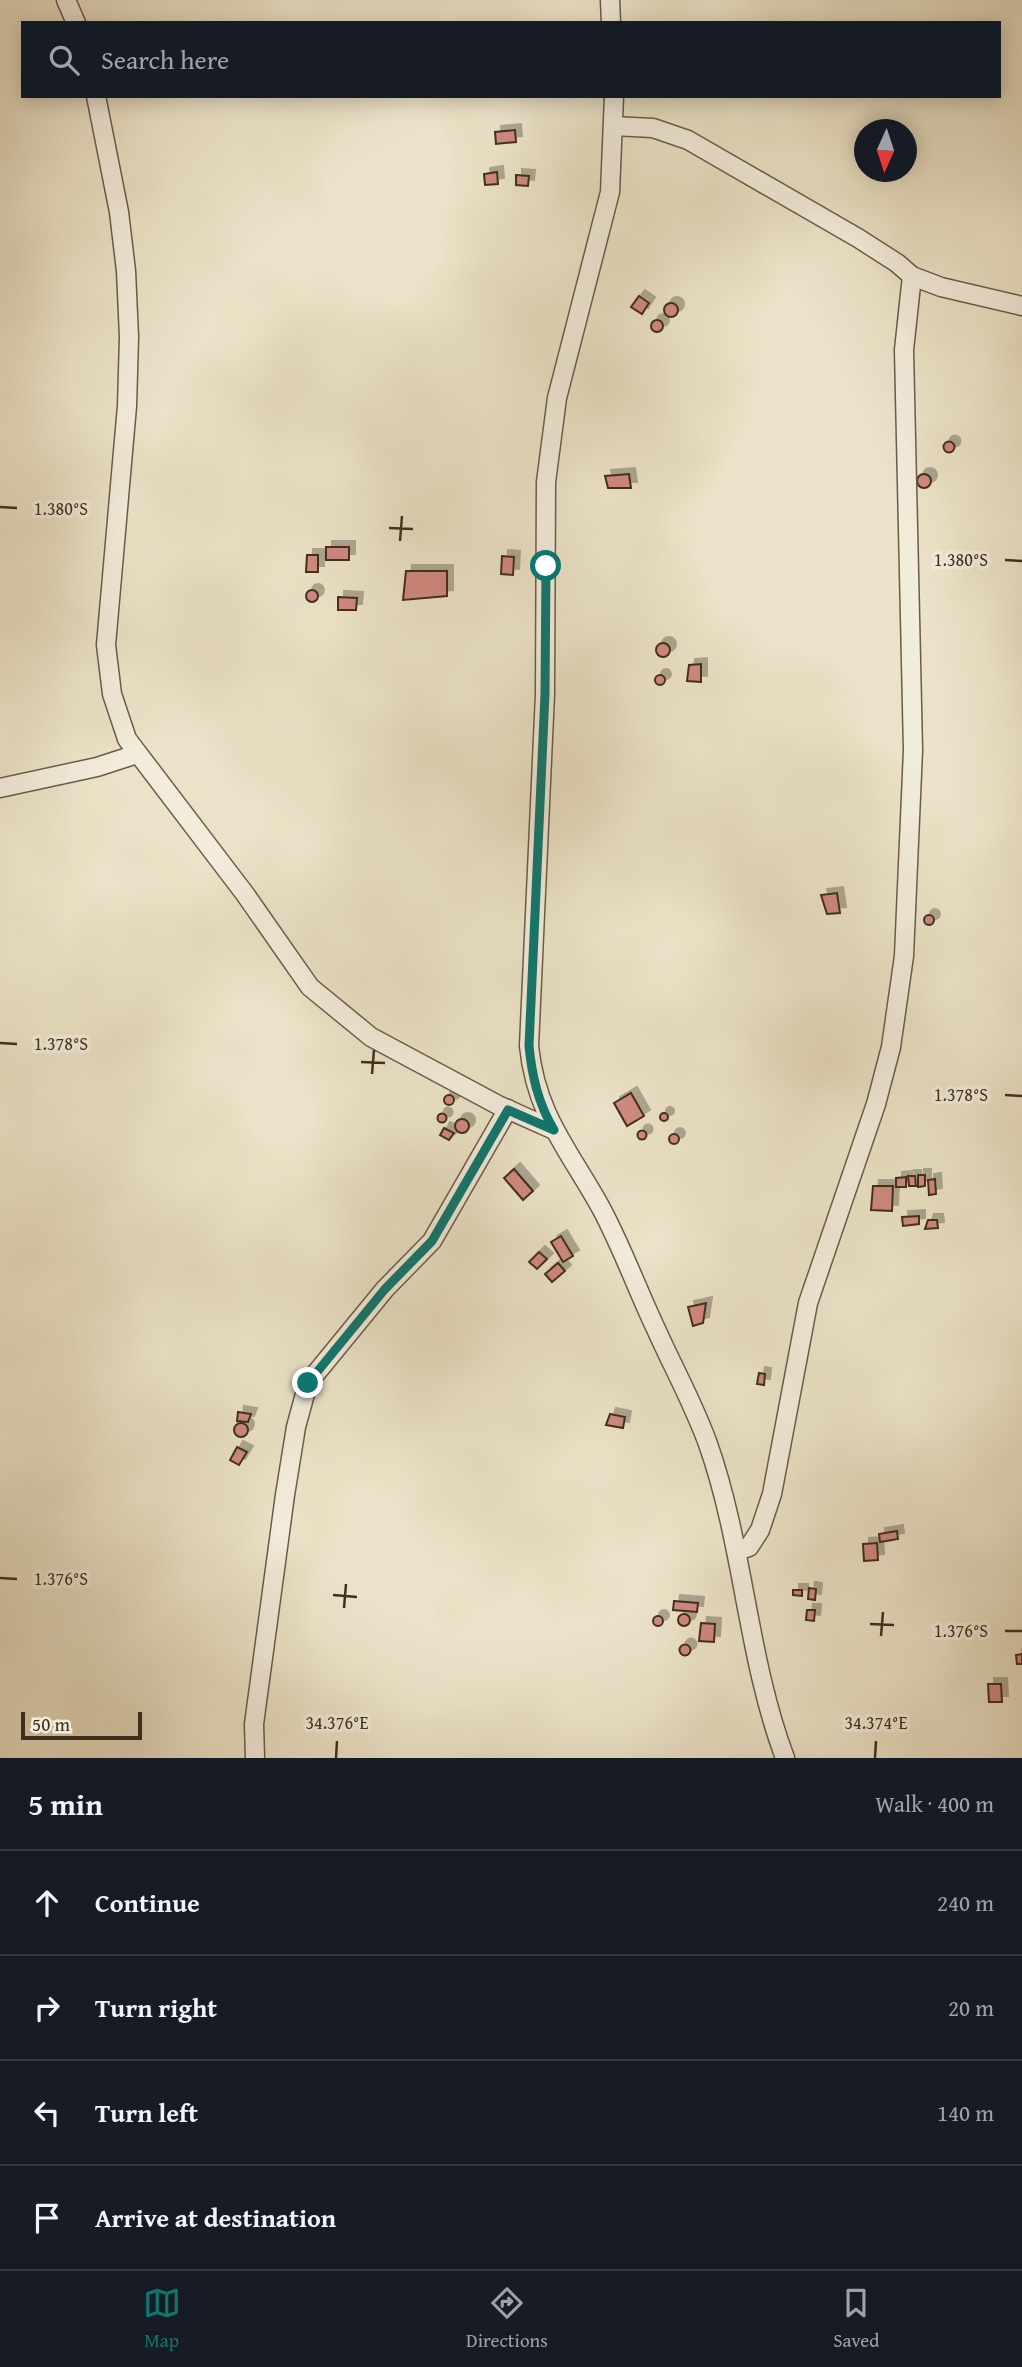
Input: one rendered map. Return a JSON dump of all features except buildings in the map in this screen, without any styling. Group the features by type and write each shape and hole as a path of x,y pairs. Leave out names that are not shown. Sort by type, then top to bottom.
{"street":[{"path":"66,0 75,21"},
{"path":"610,0 611,21"},
{"path":"96,98 119,212 130,337 127,406 106,645 118,719 138,754 245,894 310,987 371,1037 508,1110 554,1130"},
{"path":"614,98 610,192 557,398 546,481 545,694 529,1046 532,1075 543,1111 601,1208 708,1444 737,1551 759,1666 785,1758"},
{"path":"613,126 653,128 688,140 868,244 912,276 941,287 1022,306"},
{"path":"737,1551 748,1546 760,1530 772,1494 808,1303 876,1104 891,1047 904,956 913,750 904,350 912,276"},
{"path":"0,788 97,767 138,754"},
{"path":"256,1758 254,1724 285,1495 296,1427 308,1383 385,1289 432,1241 508,1110"}],"route":[{"path":"308,1383 385,1289 432,1241 453,1209 508,1110 554,1130 543,1111 532,1075 529,1046 545,694 546,566"}]}
